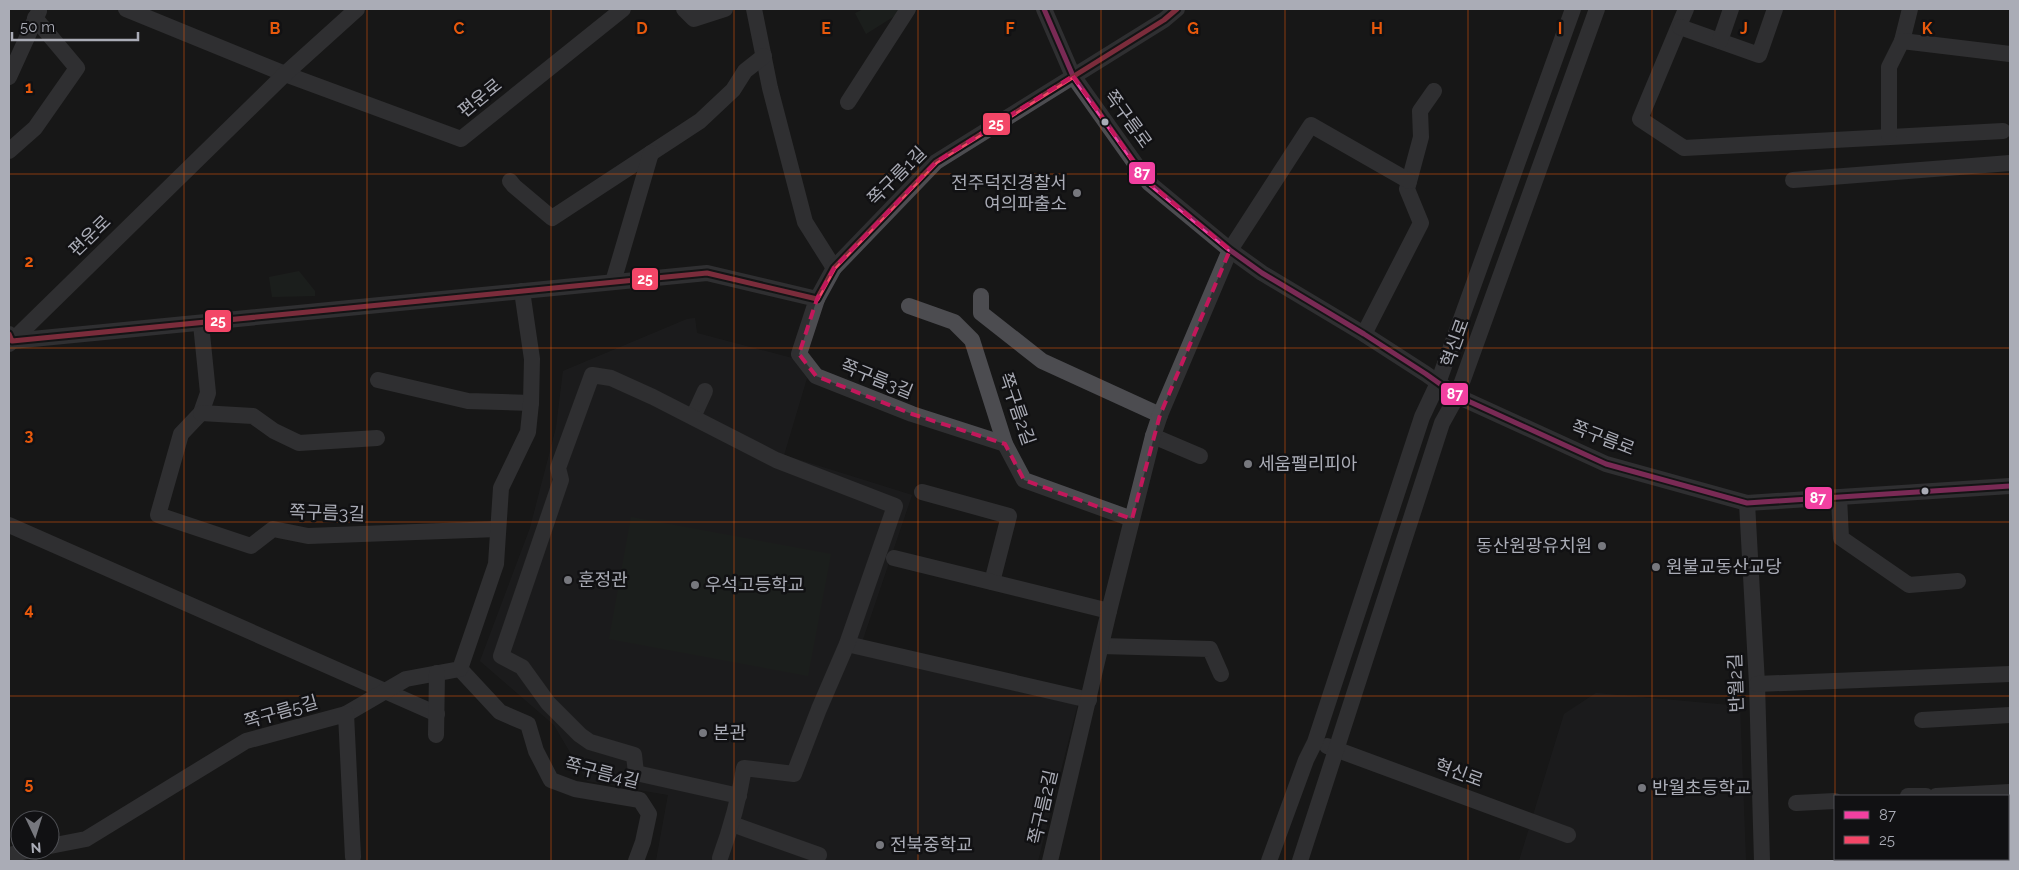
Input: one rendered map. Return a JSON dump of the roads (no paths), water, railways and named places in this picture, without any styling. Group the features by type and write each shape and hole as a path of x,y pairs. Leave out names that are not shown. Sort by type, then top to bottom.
{"street":[{"name":"편운로","path":"126,9 286,74 461,139 623,9"},
{"name":"편운로","path":"10,339 356,9"},
{"path":"684,9 694,19 725,9"},
{"path":"754,9 770,88 805,222 834,268"},
{"path":"848,102 908,9"},
{"name":"쪽구름로","path":"1044,9 1073,76 1150,183 1230,250 1262,273 1364,334 1457,396 1606,464 1747,503 2010,485"},
{"name":"쪽구름1길","path":"817,299 834,268 936,162 1164,20 1177,9"},
{"name":"혁신로","path":"1269,861 1306,760 1315,742 1422,417 1438,383 1574,9"},
{"name":"혁신로","path":"1300,861 1442,422 1457,396 1597,9"},
{"path":"1686,9 1640,119 1684,148 2003,131"},
{"path":"1720,41 1731,9"},
{"path":"1680,27 1759,55 1775,9"},
{"path":"1889,136 1889,66 1902,41 1910,9"},
{"path":"9,77 38,14 77,68 35,128 9,151"},
{"path":"1902,41 2010,54"},
{"path":"510,181 552,218 700,121 733,90 745,71 764,56"},
{"path":"1364,334 1421,223 1407,189 1421,137 1420,111 1434,91"},
{"path":"1230,250 1311,125 1409,181"},
{"path":"613,282 651,153"},
{"path":"1793,180 2010,163"},
{"name":"쪽구름2길","path":"1050,861 1109,611 1153,436 1160,415 1230,250"},
{"path":"10,339 201,324 707,273 817,299"},
{"path":"346,714 406,679 460,669 496,564 501,488 528,432 532,359 522,291"},
{"name":"쪽구름2길","path":"981,296 981,313 1042,361 1160,415"},
{"name":"쪽구름3길","path":"817,299 799,354 816,376 912,414 1005,444"},
{"name":"쪽구름2길","path":"909,306 954,322 972,340 1005,444 1024,480 1132,520"},
{"name":"쪽구름3길","path":"201,324 208,393 201,413 181,434 158,515 251,546 273,529 308,536 497,529"},
{"path":"720,858 732,824 739,796 744,768 794,774 818,709 847,644 895,506 776,460 693,417 611,378 592,375 558,468 561,480 501,656 522,667 548,703 580,735 590,742 634,755 636,773 739,796"},
{"path":"378,380 468,401 531,403"},
{"path":"693,417 705,391"},
{"path":"201,413 252,416 274,432 299,443 377,438"},
{"path":"1153,436 1200,456"},
{"path":"922,492 1009,516 992,582"},
{"path":"1839,497 1841,538 1909,585 1958,581"},
{"name":"반월2길","path":"1747,503 1757,684 1762,861"},
{"path":"9,526 437,714"},
{"path":"894,558 1109,611"},
{"path":"847,644 1089,700"},
{"path":"1101,646 1210,649 1221,674"},
{"name":"쪽구름4길","path":"460,669 500,712 528,724 536,750 551,780 575,789 640,800 649,814 643,842 636,861"},
{"path":"436,735 437,673"},
{"path":"1757,684 2010,674"},
{"name":"쪽구름5길","path":"60,844 86,838 246,741 346,714 353,857"},
{"path":"1922,720 2010,715"},
{"name":"혁신로","path":"1315,742 1568,835"},
{"path":"1989,795 2010,792"},
{"path":"1796,803 1834,801"},
{"path":"732,824 819,855"}],"place":[{"name":"전주덕진경찰서 여의파출소","path":"1077,193"},
{"name":"세움펠리피아","path":"1248,464"},
{"name":"동산원광유치원","path":"1602,546"},
{"name":"원불교동산교당","path":"1656,567"},
{"name":"훈정관","path":"568,580"},
{"name":"우석고등학교","path":"695,585"},
{"name":"본관","path":"703,733"},
{"name":"반월초등학교","path":"1642,788"},
{"name":"전북중학교","path":"880,845"}]}
